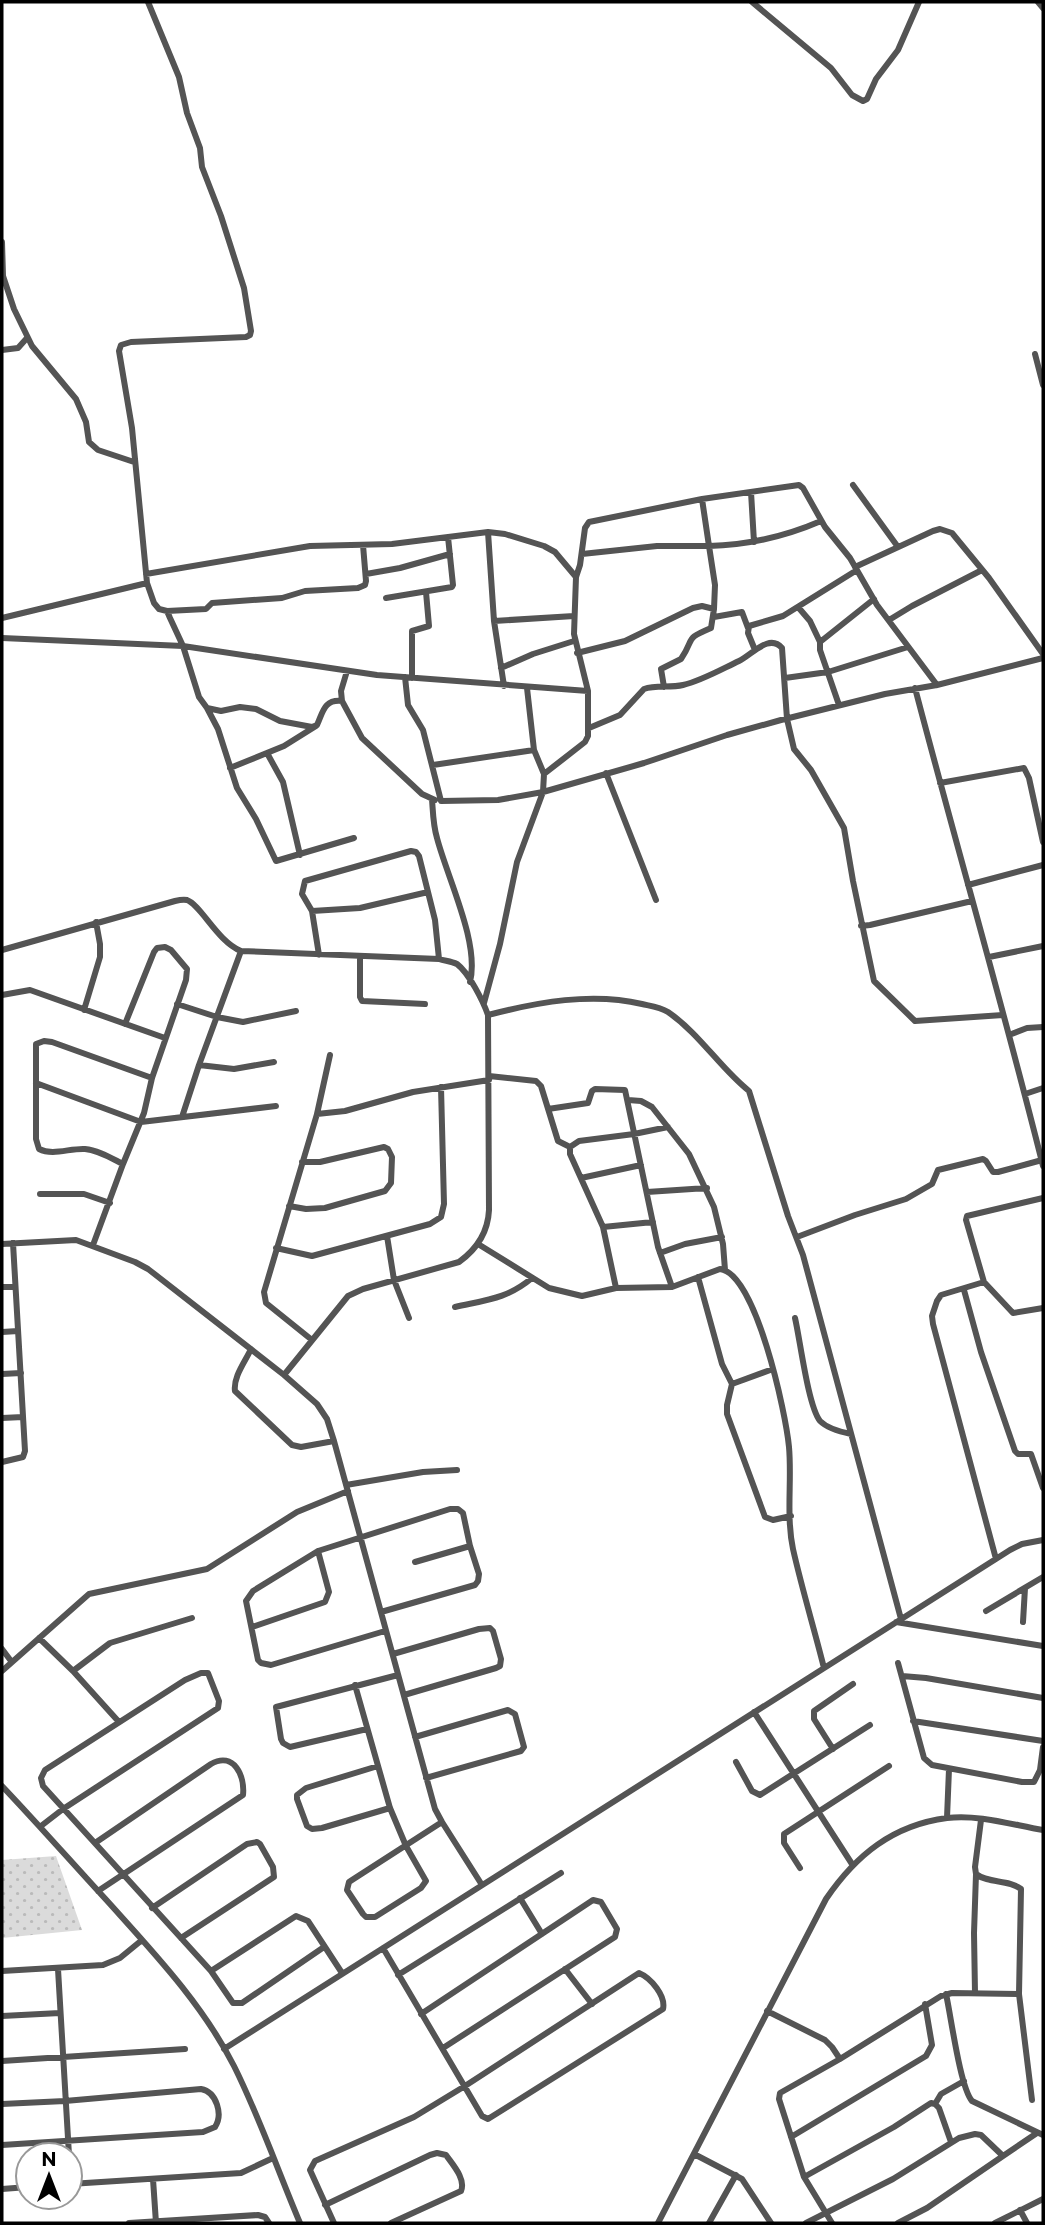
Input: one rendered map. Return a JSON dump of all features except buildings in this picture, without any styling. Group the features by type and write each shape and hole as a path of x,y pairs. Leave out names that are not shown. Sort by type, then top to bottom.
{"street":[{"path":"148,2 179,77 187,113 200,148 202,167 244,288 251,331 246,337 131,342 121,345 119,351 132,428 147,583 154,603 167,611 206,609 212,603 282,598 305,591 358,588 365,584 363,545"},
{"path":"752,2 831,68 852,95 863,101 867,99 876,79 898,50 919,2"},
{"path":"1038,2 1043,8"},
{"path":"2,242 3,276 14,309 32,346 76,399 86,422 87,437 92,447 134,462"},
{"path":"2,350 18,348 27,338"},
{"path":"1035,354 1043,385"},
{"path":"544,774 585,742 590,728 588,691 574,641 576,578 585,528 589,522 702,499 799,485 874,599 937,685"},
{"path":"853,485 898,547"},
{"path":"751,492 754,542"},
{"path":"664,687 661,669 681,659 690,640 694,635 711,628 714,617 716,598 702,499"},
{"path":"582,554 657,546 709,546 754,542 790,534 821,521"},
{"path":"347,671 341,691 342,701 362,738 422,794 441,801 498,800 543,792 727,735 839,705 937,685 1043,656 982,570 952,533 946,530 933,531 898,547 856,569 777,619 748,628"},
{"path":"146,574 310,546 392,544 488,532 505,534 544,546 555,552 576,578"},
{"path":"488,532 494,621 504,686"},
{"path":"386,598 448,589 453,584 449,537"},
{"path":"366,574 450,554"},
{"path":"890,621 912,606 982,570"},
{"path":"2,618 147,583"},
{"path":"426,592 429,626 412,631 408,705 423,730 441,801"},
{"path":"820,642 874,599"},
{"path":"577,653 625,641 692,608 702,606 714,609"},
{"path":"798,607 810,621 820,642 820,650 839,705"},
{"path":"167,611 183,646 199,697 218,729 237,788 256,819 275,860 280,861 354,838"},
{"path":"714,617 743,612 755,650"},
{"path":"494,621 574,616"},
{"path":"2,638 183,646 408,678 588,691"},
{"path":"501,668 574,641"},
{"path":"590,728 620,715 644,689 687,684 738,662 770,642 780,644 787,719 794,749 811,770 844,828 861,926 874,981 912,1020 922,1022 1003,1014"},
{"path":"785,678 828,672 908,647"},
{"path":"484,1003 500,944 517,862 543,792 544,774 534,750 527,688"},
{"path":"797,1237 912,1196 932,1184 937,1173 943,1168 983,1159 993,1172 1042,1163 915,688"},
{"path":"230,768 284,746 317,725 325,706 335,700 342,701"},
{"path":"207,708 221,711 247,707 266,712 280,721 317,725"},
{"path":"433,765 534,750"},
{"path":"267,753 283,782 300,855"},
{"path":"940,783 1024,768 1043,842"},
{"path":"606,774 656,900"},
{"path":"432,799 438,842 456,894 473,958 470,982"},
{"path":"319,955 312,911 302,894 305,881 406,851 416,852 419,856 435,920 439,959"},
{"path":"968,885 1043,865"},
{"path":"312,911 360,908 428,892"},
{"path":"2,950 96,922 186,900 194,905 229,945 242,951 439,959 458,965 484,1003 488,1015 489,1224 478,1244 459,1262 363,1289 348,1296 284,1375"},
{"path":"861,926 972,901"},
{"path":"84,1010 100,957 96,922"},
{"path":"989,957 1043,946"},
{"path":"93,1245 141,1122 152,1078 186,980 187,969 171,950 165,947 157,948 125,1024"},
{"path":"182,1117 242,951"},
{"path":"360,956 362,1001 425,1004"},
{"path":"2,995 30,990 165,1038"},
{"path":"488,1015 559,1001 606,998 660,1008 670,1013 711,1051 749,1091 797,1237 851,1434 898,1621"},
{"path":"177,1004 237,1022 251,1022 296,1011"},
{"path":"1009,1035 1027,1028 1043,1027"},
{"path":"123,1164 84,1149 48,1152 39,1149 36,1139 36,1048 39,1041 52,1042 152,1078"},
{"path":"312,1340 266,1303 264,1287 317,1114 330,1055"},
{"path":"199,1065 234,1069 274,1062"},
{"path":"317,1114 345,1111 413,1092 489,1078 536,1081 541,1086 558,1141 570,1147"},
{"path":"36,1083 141,1122 276,1106"},
{"path":"276,1248 312,1256 430,1224 441,1217 441,1087"},
{"path":"1025,1094 1043,1088"},
{"path":"548,1109 588,1103 595,1089 622,1089 627,1094 660,1253 672,1287"},
{"path":"628,1100 641,1101 652,1107 689,1154 714,1206 722,1237 725,1270"},
{"path":"570,1147 579,1141 668,1127"},
{"path":"1034,1128 1043,1127"},
{"path":"289,1206 325,1208 379,1194 391,1184 392,1157 384,1147 320,1162 302,1162"},
{"path":"570,1147 570,1154 603,1227 616,1288"},
{"path":"581,1178 641,1165"},
{"path":"647,1192 707,1188"},
{"path":"40,1194 84,1194 110,1203"},
{"path":"1043,1198 967,1216 966,1220 984,1282 1013,1313 1043,1308"},
{"path":"603,1227 653,1222"},
{"path":"387,1236 394,1280 409,1318"},
{"path":"660,1253 685,1244 722,1237"},
{"path":"2,1244 69,1240 93,1245 142,1265 284,1375 324,1412 361,1536 435,1809 482,1885"},
{"path":"2,1462 23,1457 13,1243"},
{"path":"478,1244 557,1291 582,1296 616,1288 672,1287 720,1269 735,1278 758,1320 786,1421 793,1548 824,1668"},
{"path":"698,1277 722,1364 732,1384 727,1414 765,1517 773,1520 791,1516"},
{"path":"455,1307 507,1295 532,1278"},
{"path":"984,1282 940,1296 932,1316 996,1559"},
{"path":"2,1287 15,1287"},
{"path":"964,1290 981,1352 1015,1451 1018,1454 1031,1454 1043,1488"},
{"path":"795,1318 811,1397 818,1418 838,1431 851,1434"},
{"path":"2,1332 18,1331"},
{"path":"251,1349 236,1378 235,1391 292,1445 301,1447 334,1441"},
{"path":"732,1384 773,1369"},
{"path":"2,1374 21,1373"},
{"path":"2,1418 23,1417"},
{"path":"2,1671 89,1594 207,1569 297,1511 347,1488 422,1472 457,1470"},
{"path":"381,1612 475,1585 478,1581 479,1574 463,1513 458,1509 450,1509 318,1550 249,1594 246,1601 258,1660 261,1663 271,1665 385,1631"},
{"path":"223,2049 996,1559 1022,1544 1043,1540"},
{"path":"415,1562 470,1546"},
{"path":"252,1627 328,1599 329,1592 318,1550"},
{"path":"986,1611 1043,1577"},
{"path":"1023,1622 1025,1588"},
{"path":"73,1671 110,1643 192,1618"},
{"path":"898,1621 1043,1646"},
{"path":"393,1654 479,1629 490,1628 493,1631 500,1666 404,1695"},
{"path":"38,1638 73,1671 119,1722"},
{"path":"2,1648 11,1661"},
{"path":"898,1663 924,1758 932,1765 1034,1782 1040,1770 1043,1747"},
{"path":"41,1826 63,1809 219,1709 219,1701 208,1673 201,1673 186,1680 54,1764 42,1774 43,1786 63,1809 95,1843 152,1908 211,1971 229,1998 237,2004 324,1947"},
{"path":"368,1729 296,1747 286,1746 281,1739 275,1710 278,1705 398,1675"},
{"path":"902,1676 1043,1698"},
{"path":"833,1749 814,1719 814,1711 853,1684"},
{"path":"355,1685 390,1808 406,1846 426,1877 425,1885 375,1917 366,1917 347,1890 349,1882 406,1846 442,1822"},
{"path":"415,1737 508,1710 516,1714 524,1741 524,1747 517,1752 426,1778"},
{"path":"754,1712 852,1864"},
{"path":"913,1721 1043,1741"},
{"path":"736,1762 752,1791 760,1795 870,1725"},
{"path":"95,1843 211,1764 227,1759 234,1763 244,1787 243,1795 98,1891"},
{"path":"378,1766 306,1788 297,1795 297,1799 307,1826 312,1829 390,1808"},
{"path":"800,1868 784,1843 783,1834 889,1766"},
{"path":"947,1818 949,1769"},
{"path":"2,1786 182,1985 233,2065 300,2223"},
{"path":"658,2223 826,1899 852,1864 877,1844 894,1835 947,1818 981,1820 1043,1830"},
{"path":"975,1993 975,1867 981,1820"},
{"path":"152,1908 242,1847 251,1842 260,1844 273,1867 274,1877 181,1938"},
{"path":"398,1975 561,1873"},
{"path":"976,1874 982,1878 1016,1885 1021,1889 1019,1994 1032,2101"},
{"path":"520,1898 542,1934"},
{"path":"421,2014 593,1900 601,1902 617,1929 615,1937 443,2048"},
{"path":"211,1971 296,1916 300,1916 308,1921 342,1973"},
{"path":"2,1971 109,1964 142,1940"},
{"path":"334,2223 310,2170 315,2161 414,2117 465,2086 639,1973 647,1977 664,2004 663,2009 488,2119 482,2116 465,2086 443,2048 383,1948"},
{"path":"2,2104 65,2101 201,2089 214,2096 219,2117 215,2127 204,2132 68,2141 65,2101 58,1969"},
{"path":"565,1969 592,2004"},
{"path":"832,2223 804,2177 779,2099 780,2093 840,2059 925,2004 946,1994 1019,1994"},
{"path":"946,1994 964,2081 972,2101 1040,2134"},
{"path":"791,2137 926,2056 932,2045 925,2004"},
{"path":"767,2011 825,2040 840,2059"},
{"path":"2,2016 60,2013"},
{"path":"2,2061 185,2049"},
{"path":"936,2104 941,2094 964,2081"},
{"path":"936,2104 951,2142"},
{"path":"804,2177 928,2105 936,2104"},
{"path":"898,2223 927,2208 1040,2134"},
{"path":"806,2223 893,2179 951,2142 969,2135 981,2135 1003,2156"},
{"path":"694,2154 736,2175 746,2183 771,2223"},
{"path":"326,2205 430,2155 446,2155 462,2180 461,2191 391,2223"},
{"path":"84,2183 241,2173 273,2158"},
{"path":"709,2223 736,2175"},
{"path":"153,2179 156,2222"},
{"path":"995,2223 1043,2199"},
{"path":"1020,2210 1027,2223"},
{"path":"128,2223 258,2215 265,2217 269,2223"}],"shaded area":[{"path":"56,1856 82,1930 2,1938 2,1860"}]}
